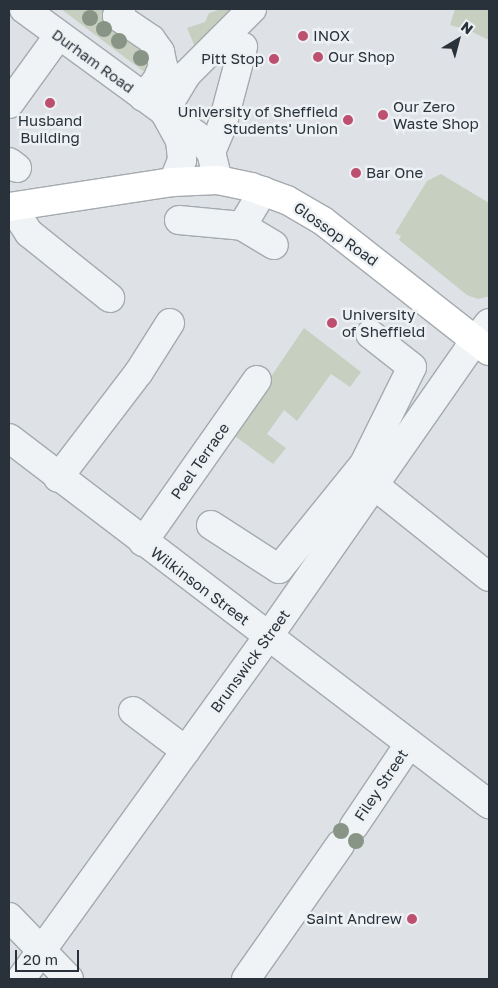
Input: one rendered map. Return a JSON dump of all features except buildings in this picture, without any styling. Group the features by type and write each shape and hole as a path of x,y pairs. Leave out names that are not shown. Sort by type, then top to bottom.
{"main road":[{"name":"Glossop Road","path":"10,207 173,182 218,180 263,192 287,200 323,222 485,338"}],"street":[{"path":"154,104 252,9"},
{"path":"121,10 117,16 151,39 160,52 163,66 157,80 154,104"},
{"name":"Durham Road","path":"32,11 59,35 196,135 211,152 218,180"},
{"path":"9,104 59,35"},
{"path":"211,152 222,126 243,47"},
{"name":"Durham Road","path":"154,104 180,140 182,160 173,182"},
{"path":"242,226 263,192"},
{"path":"10,207 29,233 110,298"},
{"path":"179,220 242,226 274,245"},
{"path":"58,478 139,372 170,323"},
{"path":"211,525 279,569 320,540 364,464 387,444 412,367 370,334"},
{"name":"Brunswick Street","path":"20,979 268,637 320,540 374,485 387,444 485,338"},
{"name":"Peel Terrace","path":"143,542 258,380"},
{"name":"Wilkinson Street","path":"9,438 58,478 489,804"},
{"path":"374,485 489,577"},
{"path":"133,711 186,751"},
{"name":"Filey Street","path":"246,979 409,744"},
{"path":"9,918 69,979"}],"green space":[{"path":"61,9 112,9 150,57 147,74"},
{"path":"221,9 238,9 195,47 187,28 205,22 209,13"},
{"path":"455,9 489,9 489,40 468,30 450,25"},
{"path":"441,174 489,203 489,296 487,297 478,299 467,295 399,240 401,236 395,233 427,181"},
{"path":"304,328 361,372 350,387 331,374 297,421 284,410 267,434 286,448 273,464 232,434"}],"place":[{"name":"INOX","path":"303,36"},
{"name":"Our Shop","path":"318,57"},
{"name":"Pitt Stop","path":"274,59"},
{"name":"Husband Building","path":"50,103"},
{"name":"Our Zero Waste Shop","path":"383,115"},
{"name":"University of Sheffield Students' Union","path":"348,120"},
{"name":"Bar One","path":"356,173"},
{"name":"University of Sheffield","path":"332,323"},
{"name":"Saint Andrew","path":"412,919"}]}
